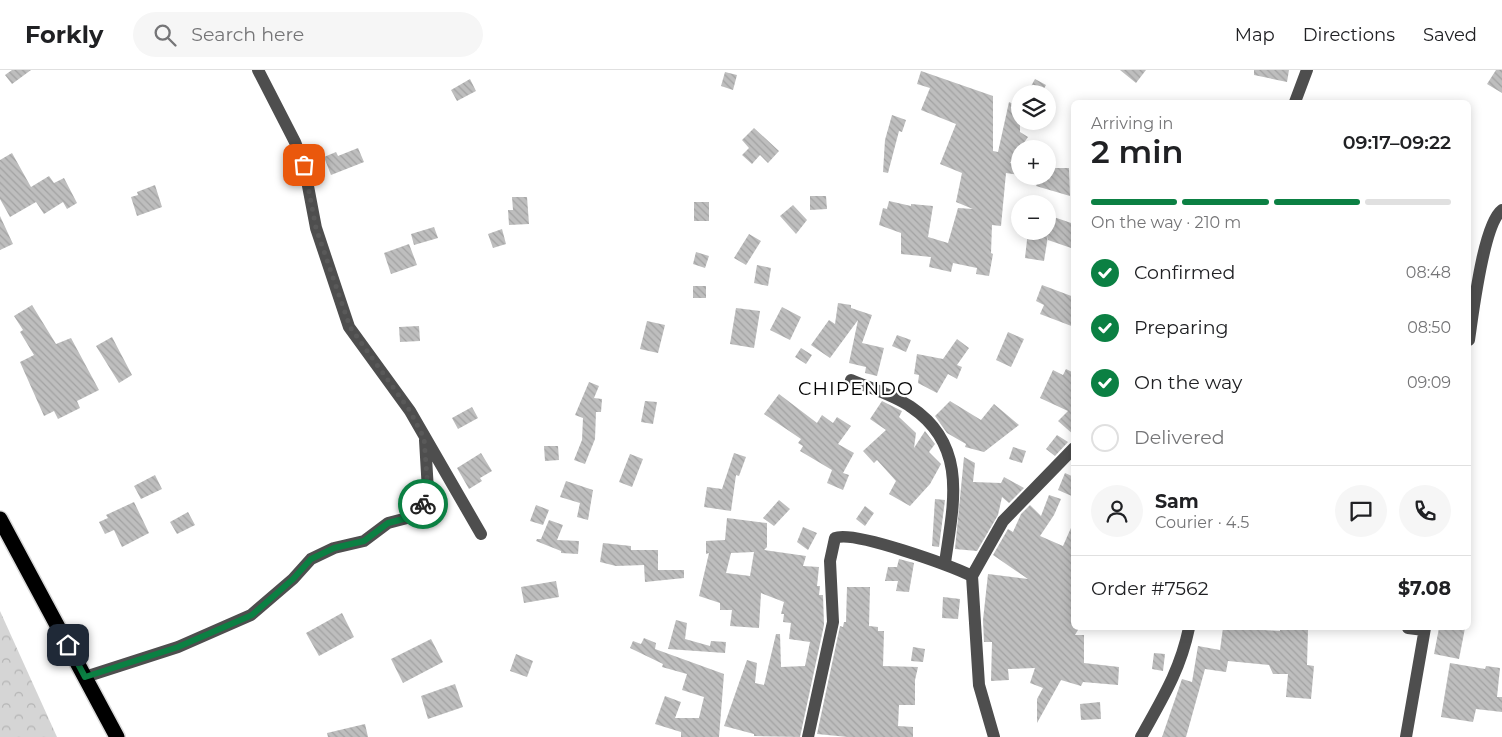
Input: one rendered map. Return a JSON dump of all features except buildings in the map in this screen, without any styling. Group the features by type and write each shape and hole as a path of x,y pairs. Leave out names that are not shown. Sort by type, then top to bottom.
{"highway":[{"path":"0,519 117,737"}],"street":[{"path":"258,70 295,142 304,165 316,228 350,327 410,411 481,534"},
{"path":"1297,100 1308,73"},
{"path":"1471,328 1484,248 1497,214 1502,210"},
{"path":"851,380 910,406 933,428 948,453 954,472 954,502 945,563"},
{"path":"85,677 178,647 252,615 293,579 311,559 334,548 364,541 388,523 411,517 422,506 428,491 424,438"},
{"path":"994,737 979,685 972,576 1003,521 1071,451"},
{"path":"808,737 833,622 830,561 835,538 845,537 869,541 945,563 972,576"},
{"path":"1141,737 1183,657 1189,630"},
{"path":"1406,737 1425,630"}],"green space":[{"path":"0,611 57,737 0,737"}],"way so far":[{"path":"304,165 316,228 350,327 410,411 424,438 428,491 423,504"}],"district":[{"name":"CHIPENDO","path":"856,388"}],"route":[{"path":"68,645 85,677 178,647 252,615 293,579 311,559 334,548 364,541 388,523 411,517 423,504"}]}
